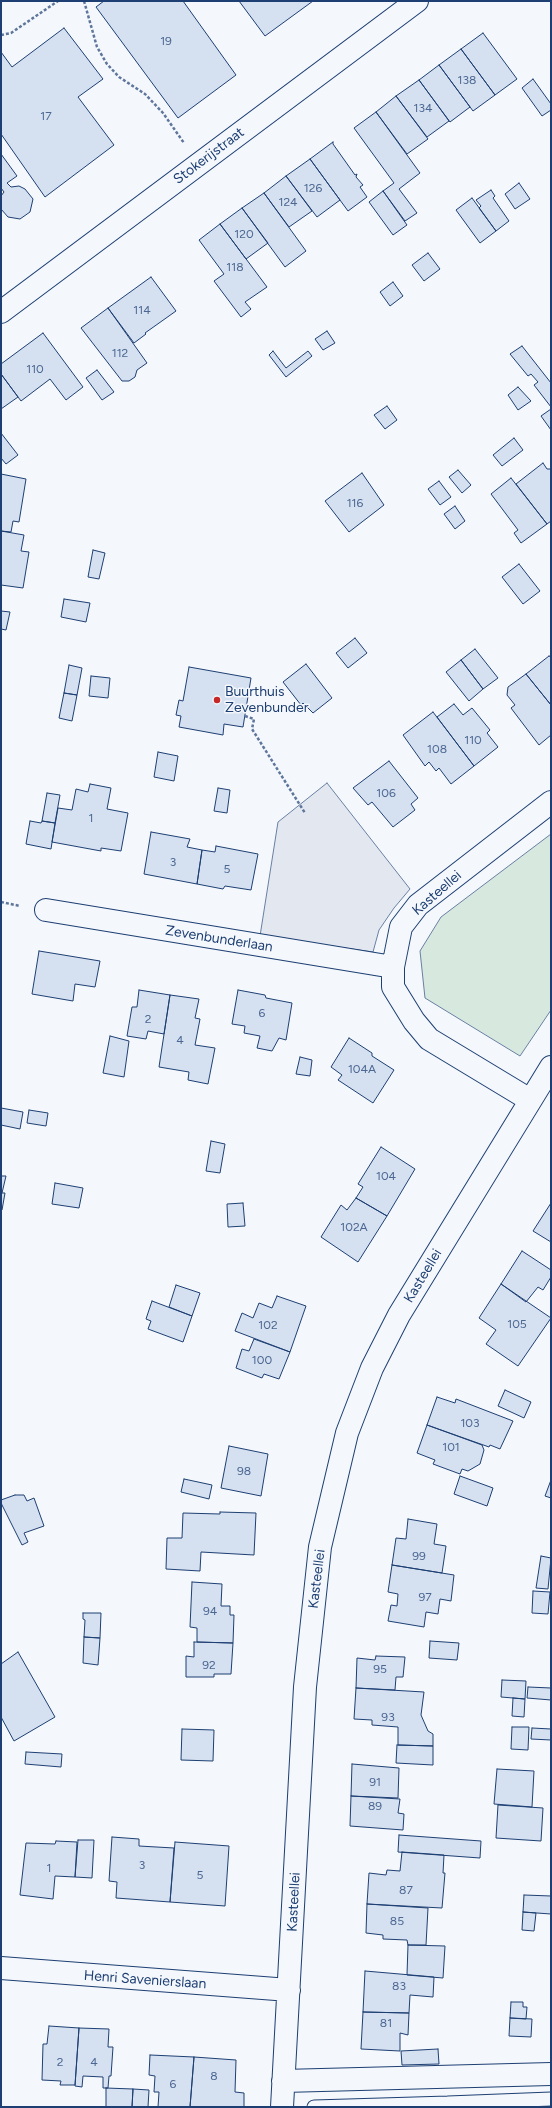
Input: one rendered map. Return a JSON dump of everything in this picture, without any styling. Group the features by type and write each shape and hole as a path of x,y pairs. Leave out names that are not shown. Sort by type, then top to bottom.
{"street":[{"name":"Stokerijstraat","path":"1,312 417,1"},
{"name":"Kasteellei","path":"530,1100 429,1039 414,1022 394,986 393,967 401,927 418,906 551,802"},
{"name":"Zevenbunderlaan","path":"46,910 393,967"},
{"name":"Kasteellei","path":"282,2107 306,1679 320,1547 347,1433 372,1368 399,1315 551,1067"},
{"name":"Henri Savenierslaan","path":"1,1968 289,1990"},
{"path":"283,2081 551,2074"}],"lane":[{"path":"314,2107 448,2105 551,2099"}],"path":[{"path":"1,35 11,33 58,1"},
{"path":"84,1 97,48 107,64 119,77 145,94 163,113 199,164"},
{"path":"245,716 254,719 252,729 305,814"}],"shaded area":[{"path":"327,783 410,889 394,908 379,930 373,952 260,936 278,822"},
{"path":"551,834 551,1010 520,1056 425,998 420,951 441,917"}],"building":[{"path":"104,1 183,1 236,75 178,118 96,7"},
{"path":"239,1 313,1 265,36"},
{"path":"64,28 103,79 78,97 114,145 45,197 1,134 1,52 12,67"},
{"path":"483,33 517,79 495,95 461,49"},
{"path":"461,49 495,95 473,111 439,65"},
{"path":"439,65 470,107 450,122 419,80"},
{"path":"533,79 551,104 551,110 542,116 522,88"},
{"path":"419,80 449,121 427,137 396,96"},
{"path":"396,96 428,139 407,154 376,112"},
{"path":"376,112 420,173 399,189 417,213 405,221 383,191 394,183 354,128"},
{"path":"333,142 355,175 357,174 356,177 363,185 360,187 367,197 348,211 310,159"},
{"path":"1,154 17,176 7,183 11,187 19,186 25,189 33,199 30,212 20,219 8,217 1,209 1,196 4,192 1,188"},
{"path":"310,159 340,200 317,217 286,176"},
{"path":"286,176 312,211 289,227 264,193"},
{"path":"519,183 530,199 515,209 505,194"},
{"path":"491,190 495,196 493,198 509,221 496,231 479,208 481,206 476,200"},
{"path":"383,191 407,225 393,235 369,202"},
{"path":"264,193 306,251 285,267 242,208"},
{"path":"472,198 496,231 480,243 456,210"},
{"path":"242,208 268,243 246,259 220,224"},
{"path":"220,224 267,287 245,302 251,309 241,317 214,281 224,274 199,240"},
{"path":"428,253 440,269 424,281 412,265"},
{"path":"151,277 176,311 145,333 146,334 134,343 108,308"},
{"path":"393,282 403,296 390,306 380,292"},
{"path":"108,308 147,363 137,370 135,377 129,381 122,381 81,328"},
{"path":"327,331 335,343 323,350 315,339"},
{"path":"43,333 83,387 66,400 50,379 21,401 1,374 1,364"},
{"path":"522,346 551,383 551,407 534,385 538,382 531,374 528,376 510,354"},
{"path":"273,351 286,368 308,351 312,356 286,377 269,355"},
{"path":"97,370 114,392 102,400 86,378"},
{"path":"1,374 18,397 1,409"},
{"path":"518,387 531,401 518,410 508,395"},
{"path":"387,406 397,420 385,429 374,415"},
{"path":"551,409 551,430 541,416"},
{"path":"1,433 18,455 6,464 1,458"},
{"path":"514,438 523,450 502,466 493,455"},
{"path":"543,463 547,469 551,469 551,521 547,524 516,484"},
{"path":"458,470 471,485 462,493 449,477"},
{"path":"362,473 384,505 349,532 325,501"},
{"path":"1,474 26,479 19,522 13,521 11,532 1,531"},
{"path":"511,478 547,524 521,543 514,533 518,530 491,494"},
{"path":"439,481 451,497 440,505 428,489"},
{"path":"455,506 465,521 455,529 444,514"},
{"path":"1,531 24,535 21,551 29,552 23,588 1,585"},
{"path":"93,550 105,553 99,579 88,577"},
{"path":"519,564 540,591 523,604 502,577"},
{"path":"64,599 90,603 86,622 61,617"},
{"path":"1,611 10,612 6,630 1,629"},
{"path":"355,638 367,653 348,668 336,653"},
{"path":"475,649 498,678 483,689 461,660"},
{"path":"549,656 551,657 551,705 526,674"},
{"path":"461,660 483,689 469,701 446,672"},
{"path":"306,664 332,698 313,713 303,703 301,705 283,682"},
{"path":"69,665 82,668 77,695 64,693"},
{"path":"189,667 251,678 243,727 224,724 223,735 179,727 181,716 176,715 179,700 183,701"},
{"path":"526,674 551,705 551,735 539,745 511,708 515,705 507,695 508,687"},
{"path":"91,676 110,678 108,698 89,696"},
{"path":"64,693 77,695 72,721 59,718"},
{"path":"454,704 463,715 472,708 490,730 487,733 498,747 474,766 437,717"},
{"path":"433,712 474,766 451,784 439,768 436,771 429,762 425,766 403,735"},
{"path":"158,752 178,756 174,781 154,777"},
{"path":"389,761 418,798 411,804 415,810 393,827 372,802 368,805 353,788"},
{"path":"90,784 111,788 107,809 128,813 121,851 101,848 101,851 52,842 58,808 72,810 76,789 88,792"},
{"path":"218,788 230,790 227,813 214,811"},
{"path":"47,793 60,795 55,823 42,821"},
{"path":"30,821 55,823 51,849 26,844"},
{"path":"151,832 190,839 187,847 202,850 197,884 144,874"},
{"path":"216,846 258,854 251,890 225,886 223,889 197,884 202,850 215,852"},
{"path":"39,951 100,961 95,987 75,984 73,1001 32,994"},
{"path":"139,990 170,995 164,1034 148,1031 146,1039 127,1036 132,1007 137,1007"},
{"path":"238,990 265,995 266,998 292,1003 286,1040 279,1038 272,1051 257,1048 260,1036 244,1033 245,1026 232,1024"},
{"path":"170,995 199,999 195,1018 200,1019 195,1045 215,1048 208,1084 188,1080 189,1072 159,1067"},
{"path":"110,1036 129,1041 124,1077 103,1073"},
{"path":"349,1038 372,1053 372,1056 394,1070 373,1103 338,1080 342,1075 331,1067"},
{"path":"300,1057 312,1060 310,1076 296,1074"},
{"path":"1,1108 23,1112 20,1129 1,1125"},
{"path":"29,1110 48,1113 46,1126 27,1123"},
{"path":"211,1141 225,1144 220,1173 206,1171"},
{"path":"381,1147 415,1169 387,1216 356,1198 363,1187 358,1184"},
{"path":"1,1176 6,1176 2,1193 1,1193"},
{"path":"55,1183 83,1188 79,1208 52,1204"},
{"path":"1,1193 5,1193 2,1210 1,1209"},
{"path":"356,1198 387,1216 358,1262 321,1237 341,1205 347,1210"},
{"path":"243,1203 245,1226 228,1227 227,1204"},
{"path":"551,1203 551,1242 533,1231"},
{"path":"522,1251 551,1270 551,1277 543,1290 538,1287 526,1302 501,1284"},
{"path":"501,1284 551,1318 518,1366 486,1344 496,1330 479,1318"},
{"path":"176,1285 200,1293 192,1316 169,1307"},
{"path":"277,1296 306,1306 290,1352 235,1331 242,1313 253,1318 259,1303 272,1308"},
{"path":"152,1301 192,1316 183,1342 148,1329 151,1321 146,1319"},
{"path":"254,1339 290,1352 279,1379 264,1374 262,1378 236,1368 242,1349 249,1351"},
{"path":"505,1390 531,1402 524,1418 498,1406"},
{"path":"437,1397 455,1403 456,1399 513,1421 500,1449 490,1445 489,1447 427,1425"},
{"path":"427,1425 482,1445 484,1450 480,1464 468,1471 462,1469 460,1474 433,1464 435,1460 417,1453"},
{"path":"229,1446 268,1454 261,1496 221,1488"},
{"path":"460,1476 493,1488 487,1506 454,1494"},
{"path":"184,1479 212,1485 209,1499 181,1492"},
{"path":"551,1480 551,1498 545,1496"},
{"path":"15,1495 24,1495 27,1501 34,1498 44,1526 24,1533 28,1542 22,1545 1,1503 1,1500"},
{"path":"220,1512 256,1513 254,1555 201,1552 200,1571 166,1569 167,1538 182,1538 183,1513 220,1514"},
{"path":"408,1519 437,1524 434,1544 446,1546 442,1573 392,1565 396,1538 406,1539"},
{"path":"541,1556 551,1558 548,1589 536,1588"},
{"path":"392,1565 454,1575 451,1601 440,1599 438,1614 426,1612 424,1627 388,1621 391,1605 397,1606 398,1594 388,1592"},
{"path":"192,1582 222,1584 221,1606 230,1606 230,1615 234,1615 233,1643 197,1642 197,1628 190,1627"},
{"path":"533,1591 550,1592 548,1614 532,1613"},
{"path":"83,1613 101,1613 100,1638 84,1637 85,1620 83,1619"},
{"path":"84,1637 100,1638 98,1665 83,1663"},
{"path":"430,1641 459,1643 457,1660 429,1658"},
{"path":"194,1642 233,1643 231,1674 214,1674 214,1677 186,1677 186,1656 194,1657"},
{"path":"18,1652 55,1717 14,1741 1,1717 1,1664"},
{"path":"376,1656 405,1657 403,1677 396,1677 395,1690 356,1688 357,1658 375,1660"},
{"path":"502,1680 526,1681 525,1699 501,1697"},
{"path":"528,1687 551,1688 551,1700 527,1698"},
{"path":"356,1688 424,1692 421,1715 428,1731 433,1734 433,1746 398,1745 398,1727 372,1725 372,1720 354,1719"},
{"path":"513,1698 525,1699 524,1717 512,1716"},
{"path":"512,1727 529,1727 528,1750 511,1749"},
{"path":"532,1728 551,1729 551,1740 531,1739"},
{"path":"182,1729 214,1730 213,1761 181,1760"},
{"path":"397,1745 433,1746 433,1765 396,1763"},
{"path":"26,1752 62,1754 61,1767 25,1764"},
{"path":"352,1764 399,1768 398,1798 351,1796"},
{"path":"497,1769 534,1771 532,1807 494,1804"},
{"path":"351,1796 400,1799 398,1813 404,1814 403,1830 350,1826"},
{"path":"498,1805 543,1808 541,1841 496,1838"},
{"path":"399,1835 481,1841 480,1858 398,1852"},
{"path":"112,1837 139,1839 139,1846 174,1848 170,1902 116,1898 117,1882 109,1881"},
{"path":"78,1840 94,1840 92,1878 75,1877"},
{"path":"56,1841 77,1842 75,1877 55,1876 53,1899 20,1895 26,1843 55,1844"},
{"path":"175,1842 229,1846 225,1906 170,1902"},
{"path":"402,1852 444,1855 443,1873 445,1873 442,1908 367,1904 369,1873 386,1875 387,1870 400,1871"},
{"path":"524,1895 551,1896 551,1914 523,1912"},
{"path":"367,1904 428,1908 426,1945 408,1945 407,1940 383,1939 383,1935 366,1933"},
{"path":"523,1912 536,1913 534,1931 522,1930"},
{"path":"408,1945 445,1946 443,1978 407,1975"},
{"path":"365,1971 434,1977 433,1997 410,1995 409,2013 363,2012"},
{"path":"511,2002 523,2002 523,2007 527,2007 526,2019 510,2018"},
{"path":"363,2012 409,2013 408,2035 400,2033 400,2051 361,2049"},
{"path":"510,2018 532,2019 531,2037 509,2036"},
{"path":"49,2026 79,2028 75,2085 60,2085 61,2081 42,2080 43,2044 47,2044"},
{"path":"79,2028 109,2029 108,2047 113,2047 111,2076 109,2076 108,2088 103,2088 103,2077 83,2076 82,2087 75,2086"},
{"path":"438,2049 439,2064 402,2065 401,2051"},
{"path":"150,2055 194,2057 190,2107 158,2107 159,2092 154,2092 155,2076 149,2075"},
{"path":"194,2057 236,2060 235,2092 244,2093 244,2107 190,2107"},
{"path":"106,2088 133,2089 132,2107 106,2107"},
{"path":"133,2089 149,2090 148,2107 132,2107"}],"place":[{"name":"Buurthuis Zevenbunder","path":"217,700"}]}
